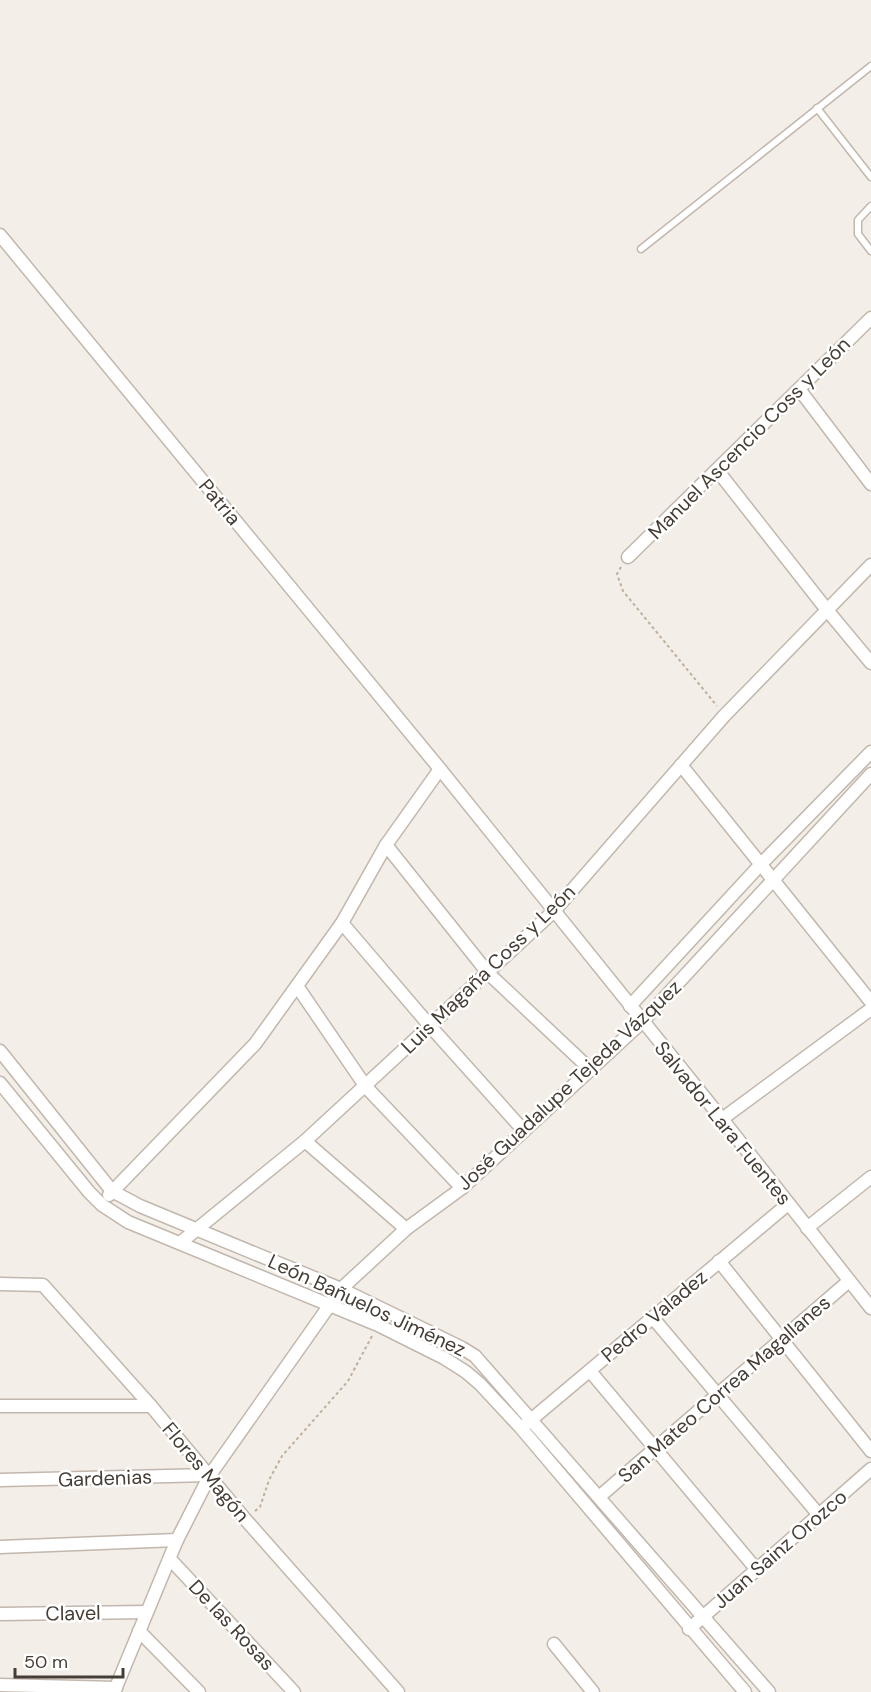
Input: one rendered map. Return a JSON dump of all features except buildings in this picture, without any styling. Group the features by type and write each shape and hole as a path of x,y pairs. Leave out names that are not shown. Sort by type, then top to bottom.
{"street":[{"name":"Patria","path":"0,236 440,769"},
{"name":"Manuel Ascencio Coss y León","path":"628,557 871,318"},
{"path":"799,389 871,484"},
{"path":"717,470 871,663"},
{"name":"Luis Magaña Coss y León","path":"180,1243 305,1141 366,1087 554,911 724,716 871,565"},
{"name":"José Guadalupe Tejeda Vázquez","path":"630,1006 761,864 871,752"},
{"path":"681,765 871,1002"},
{"path":"102,1205 112,1191 255,1044 342,923 386,845 440,769"},
{"name":"Salvador Lara Fuentes","path":"440,769 871,1308"},
{"name":"José Guadalupe Tejeda Vázquez","path":"115,1690 177,1540 210,1475 341,1289 406,1228 462,1188 642,1022 871,774"},
{"path":"386,845 488,973 590,1069"},
{"path":"342,923 524,1131"},
{"path":"297,986 366,1087 462,1188"},
{"path":"722,1119 871,1009"},
{"name":"León Bañuelos Jiménez","path":"0,1051 112,1191 140,1206 341,1289 475,1356 769,1692"},
{"name":"León Bañuelos Jiménez","path":"0,1083 89,1192 102,1205 128,1222 378,1325 444,1358 480,1383 745,1692"},
{"path":"305,1141 406,1228"},
{"path":"807,1228 871,1178"},
{"name":"Pedro Valadez","path":"520,1428 788,1204"},
{"path":"719,1261 871,1451"},
{"name":"San Mateo Correa Magallanes","path":"599,1497 849,1281"},
{"name":"Flores Magón","path":"0,1284 43,1285 151,1406 245,1519 398,1692"},
{"path":"652,1318 819,1515"},
{"path":"466,1372 475,1356"},
{"path":"590,1371 757,1570"},
{"path":"0,1406 151,1406"},
{"name":"Juan Sainz Orozco","path":"689,1629 871,1469"},
{"name":"Gardenias","path":"0,1480 210,1475"},
{"path":"0,1547 177,1540"},
{"name":"De las Rosas","path":"170,1559 294,1692"},
{"name":"Clavel","path":"0,1614 147,1612"},
{"path":"139,1631 199,1692"},
{"path":"554,1644 593,1692"},
{"path":"745,1692 758,1680"},
{"path":"0,1685 115,1690"}],"lane":[{"path":"641,249 871,66"},
{"path":"817,108 870,173"},
{"path":"871,206 858,220 858,234 871,251"}],"path":[{"path":"628,557 617,574 623,591 724,716"},
{"path":"245,1519 260,1507 268,1480 282,1456 348,1381 378,1325"}]}
